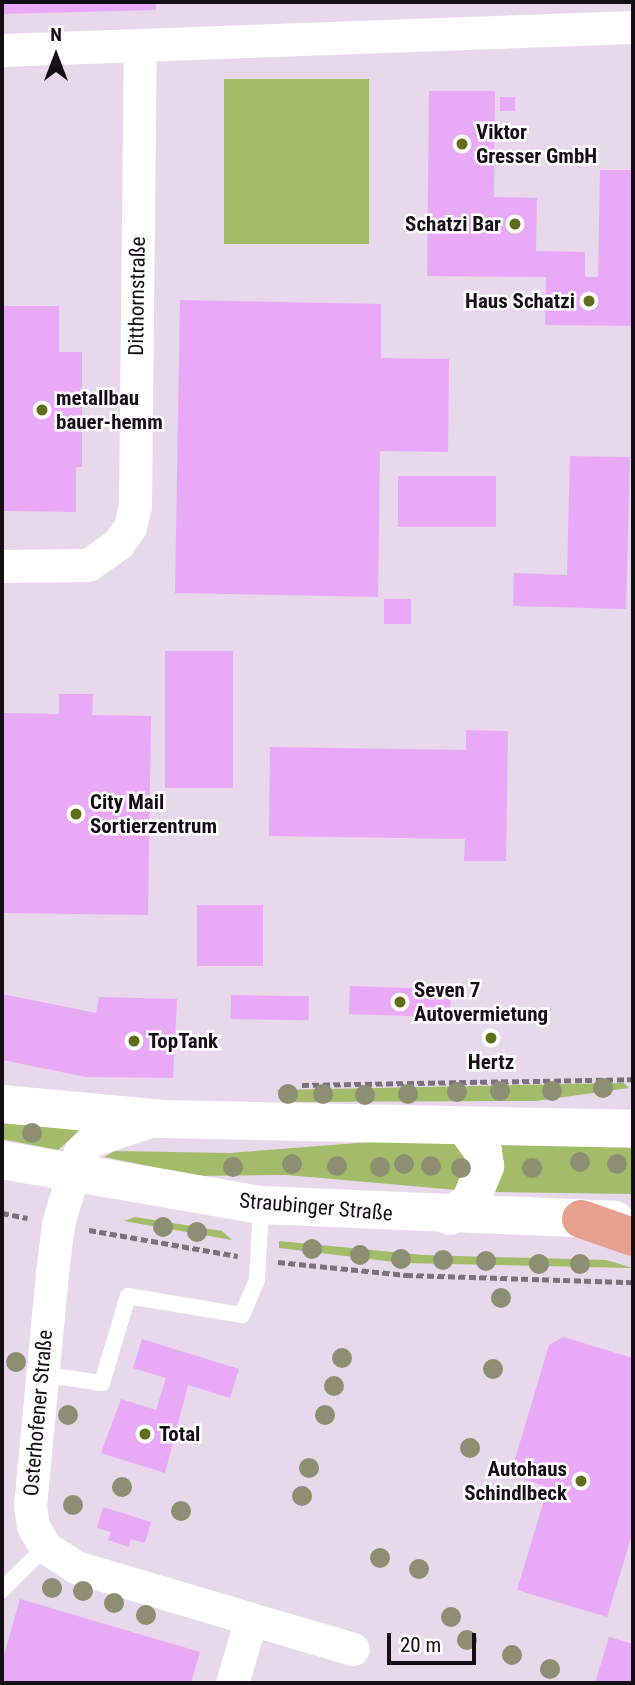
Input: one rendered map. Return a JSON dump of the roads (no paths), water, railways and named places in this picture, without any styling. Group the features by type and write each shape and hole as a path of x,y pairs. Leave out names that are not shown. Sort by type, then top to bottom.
{"highway":[{"path":"581,1219 633,1237"}],"main road":[{"path":"2,1104 163,1119 466,1128 633,1129"},
{"path":"450,1216 470,1202 485,1166 483,1152 466,1128"},
{"name":"Straubinger Straße","path":"2,1160 261,1205 450,1216 633,1221"}],"street":[{"path":"2,50 633,27"},
{"name":"Ditthornstraße","path":"2,566 88,565 105,556 130,527 135,505 140,45"},
{"name":"Osterhofener Straße","path":"45,1547 33,1526 30,1505 58,1224 80,1152 92,1140 127,1125 163,1119"},
{"path":"45,1547 76,1567 353,1649"},
{"path":"232,1683 251,1619"}],"lane":[{"path":"41,1374 102,1383 128,1296 242,1315 257,1280 261,1205"},
{"path":"2,1590 45,1547"}],"place":[{"name":"Viktor Gresser GmbH","path":"462,144"},
{"name":"Schatzi Bar","path":"515,224"},
{"name":"Haus Schatzi","path":"589,301"},
{"name":"metallbau bauer-hemm","path":"42,410"},
{"name":"City Mail Sortierzentrum","path":"76,814"},
{"name":"Seven 7 Autovermietung","path":"400,1002"},
{"name":"Hertz","path":"491,1038"},
{"name":"TopTank","path":"134,1041"},
{"name":"Total","path":"145,1434"},
{"name":"Autohaus Schindlbeck","path":"581,1481"}]}
